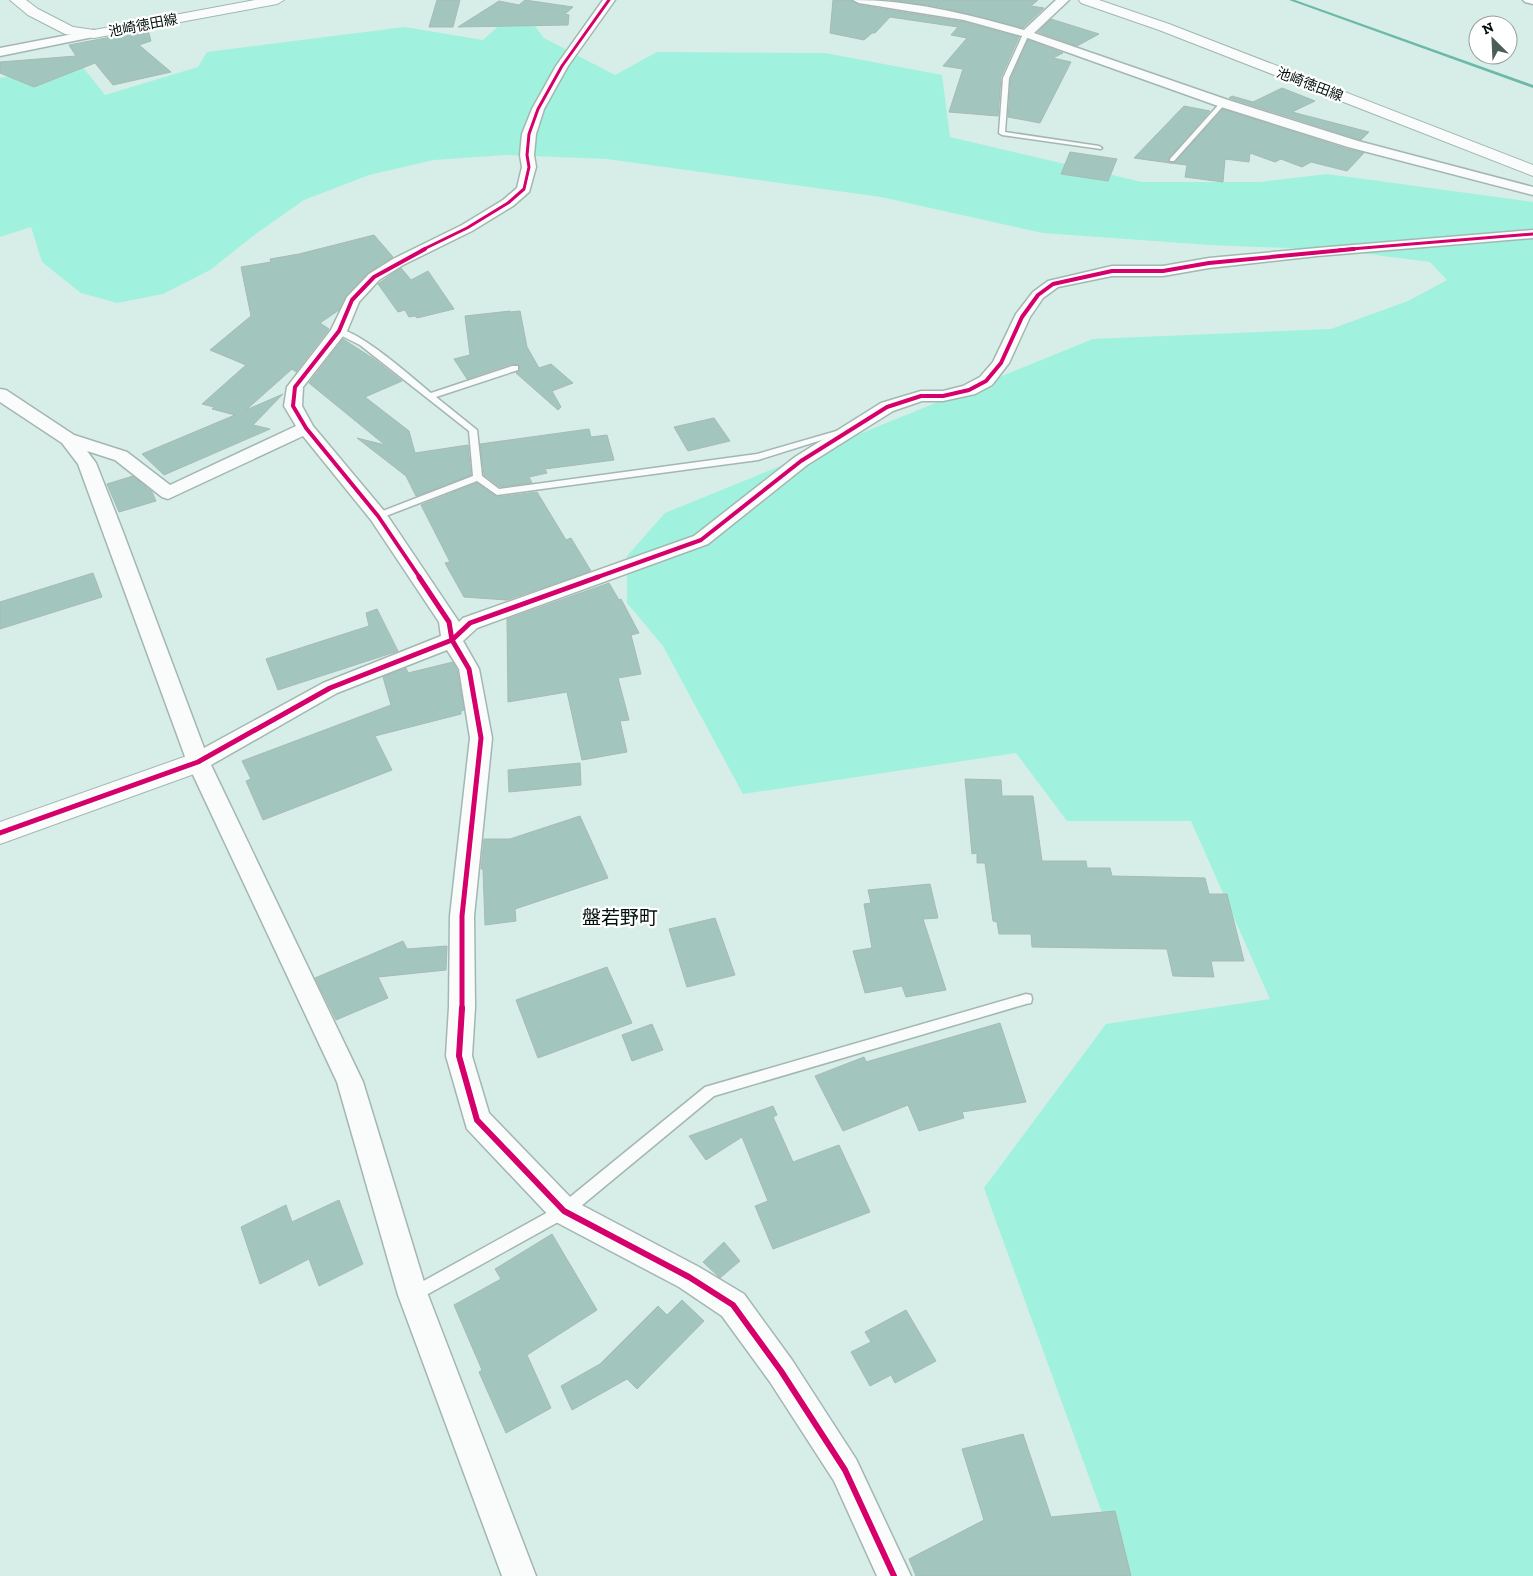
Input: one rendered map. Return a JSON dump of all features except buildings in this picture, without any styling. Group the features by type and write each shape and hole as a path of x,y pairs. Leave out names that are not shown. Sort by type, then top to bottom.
{"main road":[{"name":"池崎徳田線","path":"17,0 34,12 70,31 94,34 277,0"},
{"name":"池崎徳田線","path":"1086,0 1164,27 1533,171"},
{"path":"0,833 198,762"}],"street":[{"path":"609,0 562,66 538,109 529,134 527,154 529,167 524,189 508,203 467,228 398,262 374,277 352,300 339,331 295,387 293,406 306,428 378,516 449,622 452,640 469,669 481,738 462,916 462,1007 459,1056 477,1120 564,1211 689,1277 733,1305 781,1371 845,1470 894,1576"},
{"path":"859,0 965,17 1026,34 1223,103 1353,144 1533,191"},
{"path":"1026,34 1063,0"},
{"path":"1529,0 1533,1"},
{"path":"0,52 94,34"},
{"path":"198,762 330,688 452,640 470,623 701,540 801,461 887,407 921,396 943,396 969,390 986,381 1001,363 1022,317 1038,294 1053,284 1112,271 1163,271 1317,252 1533,234"},
{"path":"0,394 68,439 121,456 168,493 306,428"},
{"path":"68,439 90,472 198,762 350,1082 413,1295 519,1576"}],"lane":[{"path":"1026,34 1006,78 1002,133 1099,148"},
{"path":"1172,160 1223,103"},
{"path":"339,331 363,343 473,430 478,477 497,492 758,457 847,431"},
{"path":"430,396 515,368"},
{"path":"378,516 478,477"},
{"path":"413,1295 564,1211 710,1091 1026,999"}],"green space":[{"path":"503,22 534,25 544,38 615,75 657,52 825,53 942,75 950,137 1142,182 1260,182 1327,174 1533,202 1533,1576 1125,1576 984,1188 1106,1024 1270,999 1191,821 1067,821 1016,753 743,794 663,646 627,603 627,556 665,513 1093,339 1331,329 1408,301 1447,280 1430,262 1337,250 1210,245 1043,233 881,197 607,159 505,155 434,160 369,175 304,200 257,233 210,270 163,294 117,303 81,293 42,262 31,227 0,237 0,78 81,65 105,95 198,67 207,52 405,27 483,40"}],"waterway":[{"path":"1291,0 1533,87"}],"cycle path":[{"path":"609,0 562,66 538,109 529,134 527,155 529,167 524,189 508,203 467,228 398,262 374,277 352,300 339,331 295,387 293,406 306,428 378,516 449,622 452,640 469,669 481,738 462,916 462,1007 459,1056 477,1120 564,1211 689,1277 733,1305 781,1371 845,1470 894,1576"},
{"path":"0,833 198,762 330,688 452,640 470,623 701,540 801,461 887,407 921,396 943,396 969,390 986,381 1001,363 1022,317 1038,295 1053,284 1112,271 1163,271 1209,263 1317,252 1533,234"}],"district":[{"name":"盤若野町","path":"620,917"}]}
